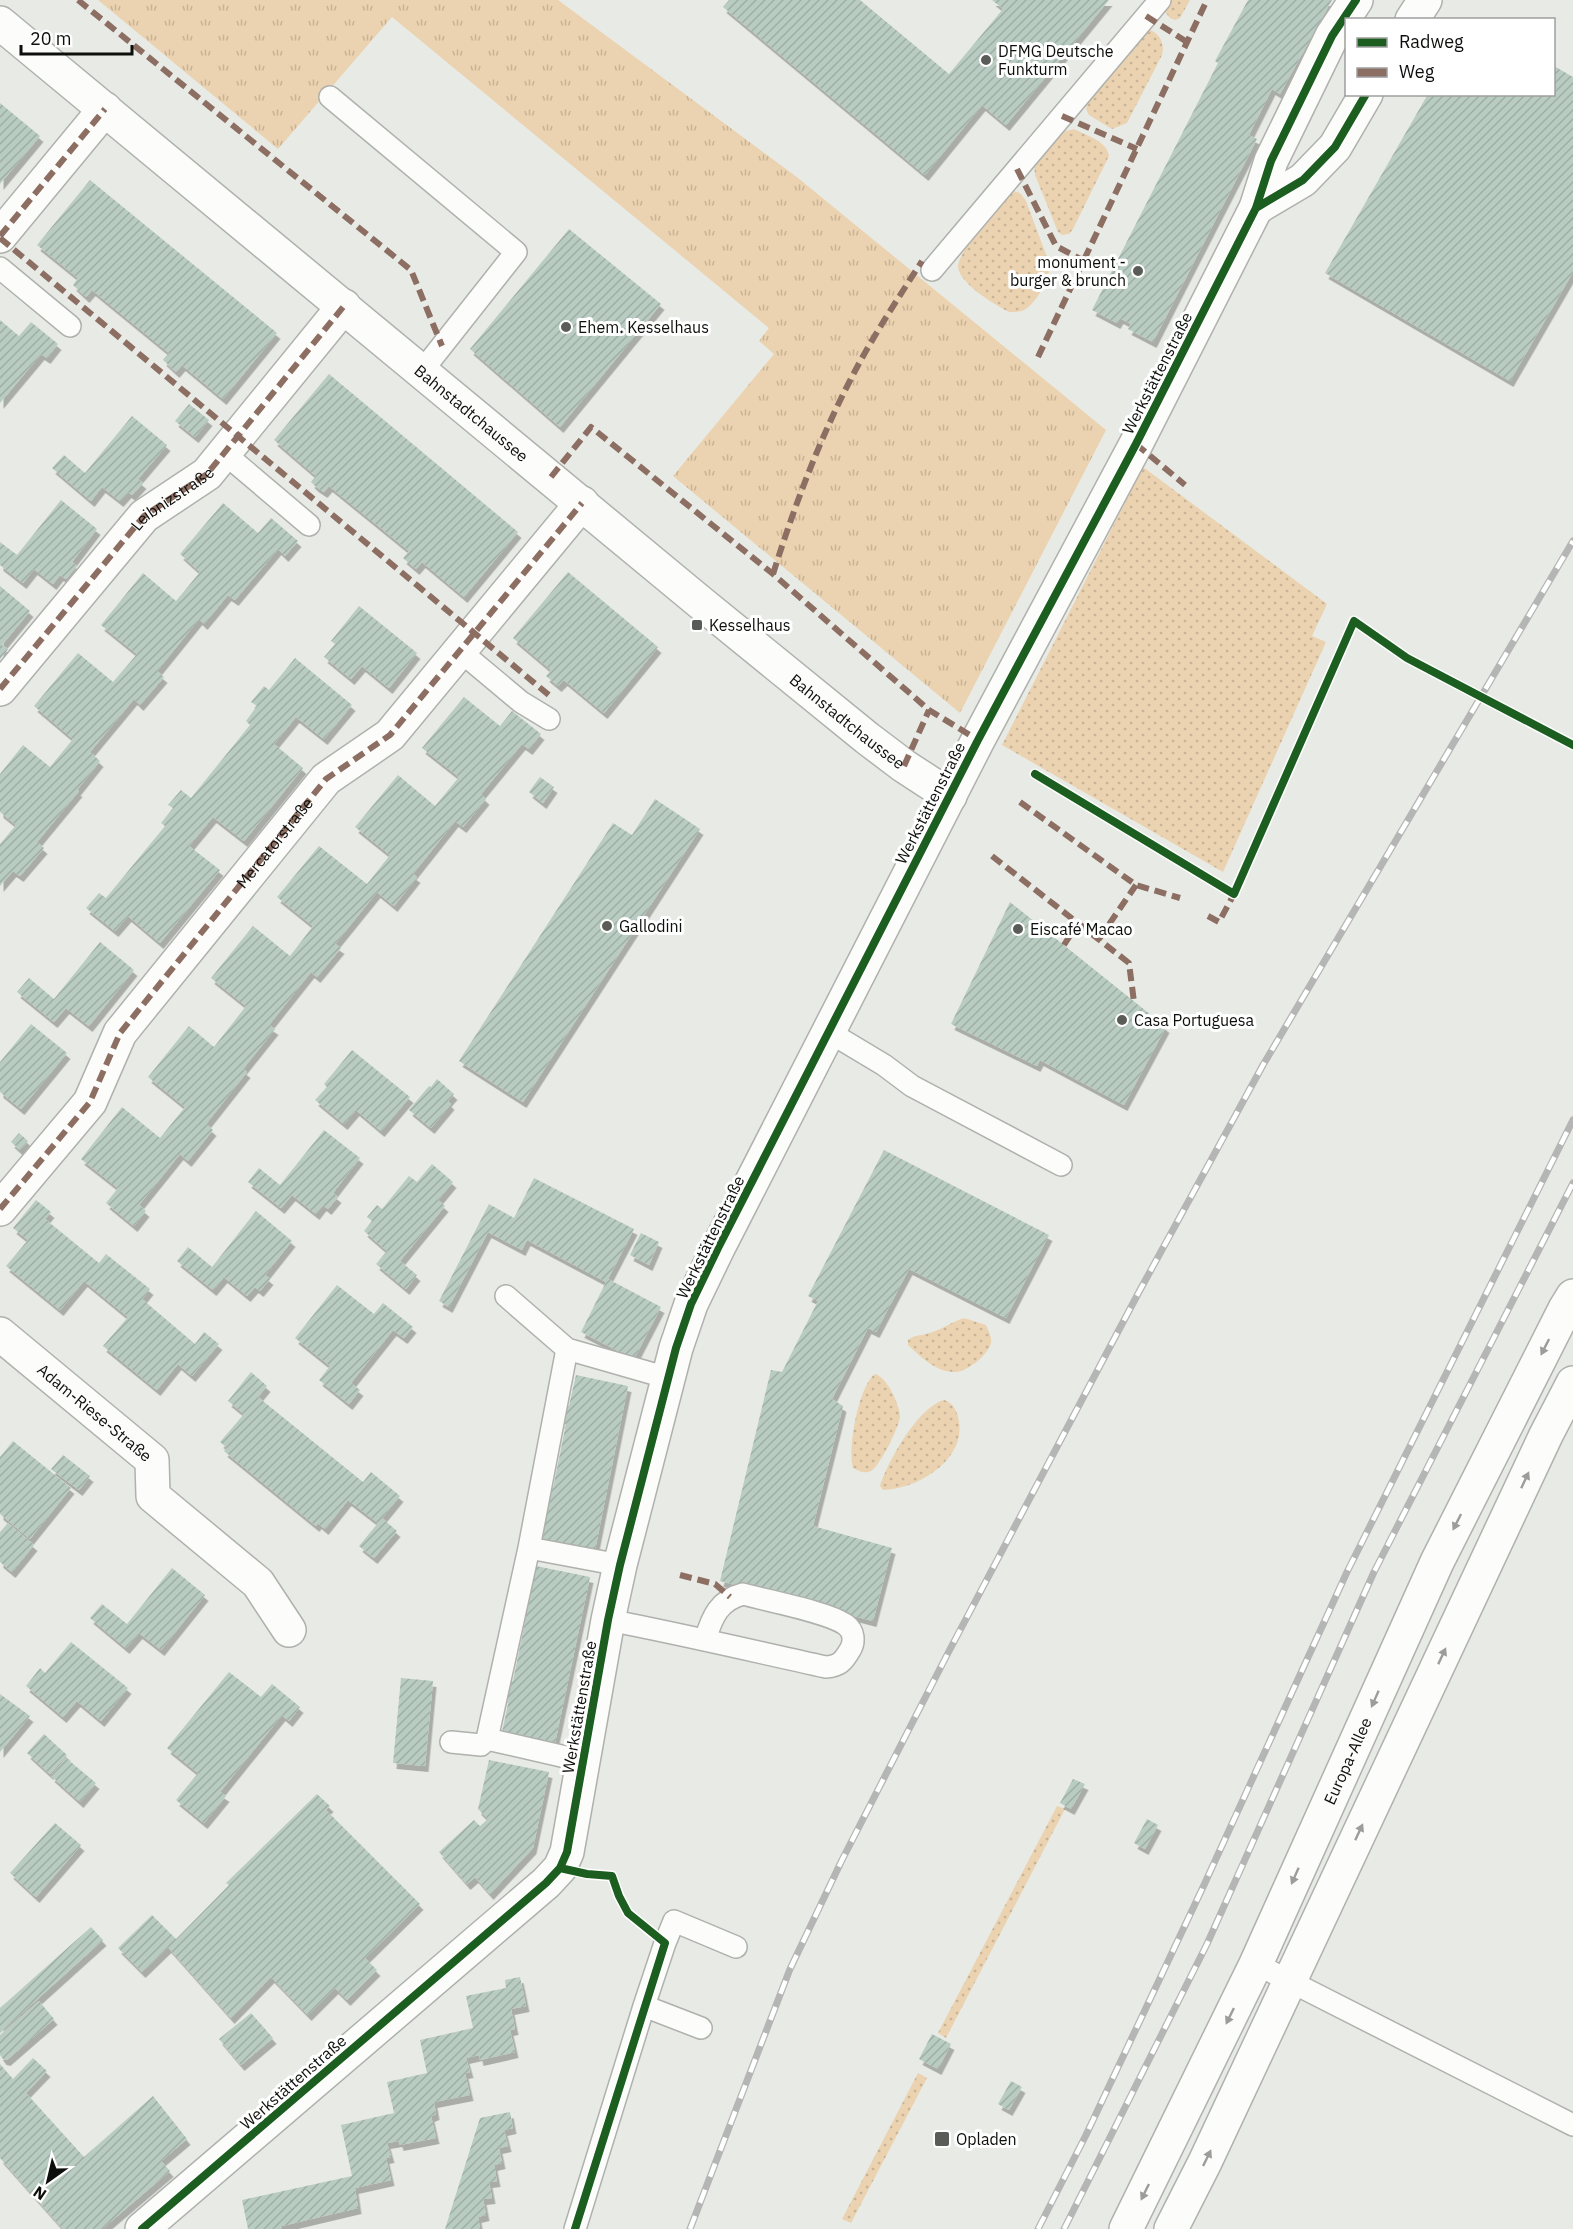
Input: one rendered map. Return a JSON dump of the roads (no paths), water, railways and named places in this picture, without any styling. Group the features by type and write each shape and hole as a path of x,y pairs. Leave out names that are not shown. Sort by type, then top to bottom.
{"street":[{"name":"Werkstättenstraße","path":"153,2226 546,1883 560,1868 567,1852 608,1620 620,1565 668,1378 687,1315 978,740 1136,444 1256,208 1271,161 1332,36 1356,0"},
{"path":"1413,18 1425,0"},
{"name":"Bahnstadtchaussee","path":"0,23 701,603 867,738 950,796"},
{"path":"1256,208 1303,180 1335,147 1365,96"},
{"path":"0,236 105,109"},
{"name":"Leibnizstraße","path":"0,689 144,516 207,474 344,306"},
{"name":"Mercatorstraße","path":"0,1209 90,1102 120,1033 326,779 390,735 582,503"},
{"name":"Europa-Allee","path":"1126,2229 1256,1964 1437,1562 1573,1296"},
{"name":"Adam-Riese-Straße","path":"0,1334 152,1460 153,1496 258,1583 289,1630"},
{"path":"1171,2229 1205,2162 1546,1434 1573,1383"}],"lane":[{"path":"932,270 1160,0"},
{"path":"330,97 516,252 422,371"},
{"path":"0,268 70,326"},
{"path":"224,453 309,525"},
{"path":"460,651 521,702 549,719"},
{"path":"829,1032 884,1065 912,1086 1061,1165"},
{"path":"506,1296 567,1349 668,1378"},
{"path":"451,1743 482,1745 487,1739 529,1548 567,1349"},
{"path":"529,1548 620,1565"},
{"path":"608,1620 825,1668 838,1666 853,1647 853,1636 848,1626 833,1618 743,1594 730,1597 720,1607 705,1640"},
{"path":"487,1739 583,1761"},
{"path":"575,2229 644,2006 674,1921 736,1947"},
{"path":"1256,1964 1573,2125"},
{"path":"644,2006 701,2028"}],"railway":[{"path":"690,2229 790,1969 842,1860 948,1653 1140,1290 1263,1065 1573,541"},
{"path":"1038,2229 1086,2135 1204,1885 1347,1572 1573,1120"},
{"path":"1064,2229 1207,1944 1374,1572 1573,1183"}],"place":[{"name":"DFMG Deutsche Funkturm","path":"986,60"},
{"name":"monument - burger & brunch","path":"1138,271"},
{"name":"Ehem. Kesselhaus","path":"566,327"},
{"name":"Kesselhaus","path":"697,625"},
{"name":"Gallodini","path":"607,926"},
{"name":"Eiscafé Macao","path":"1018,929"},
{"name":"Casa Portuguesa","path":"1122,1020"},
{"name":"Opladen","path":"942,2139"}]}
